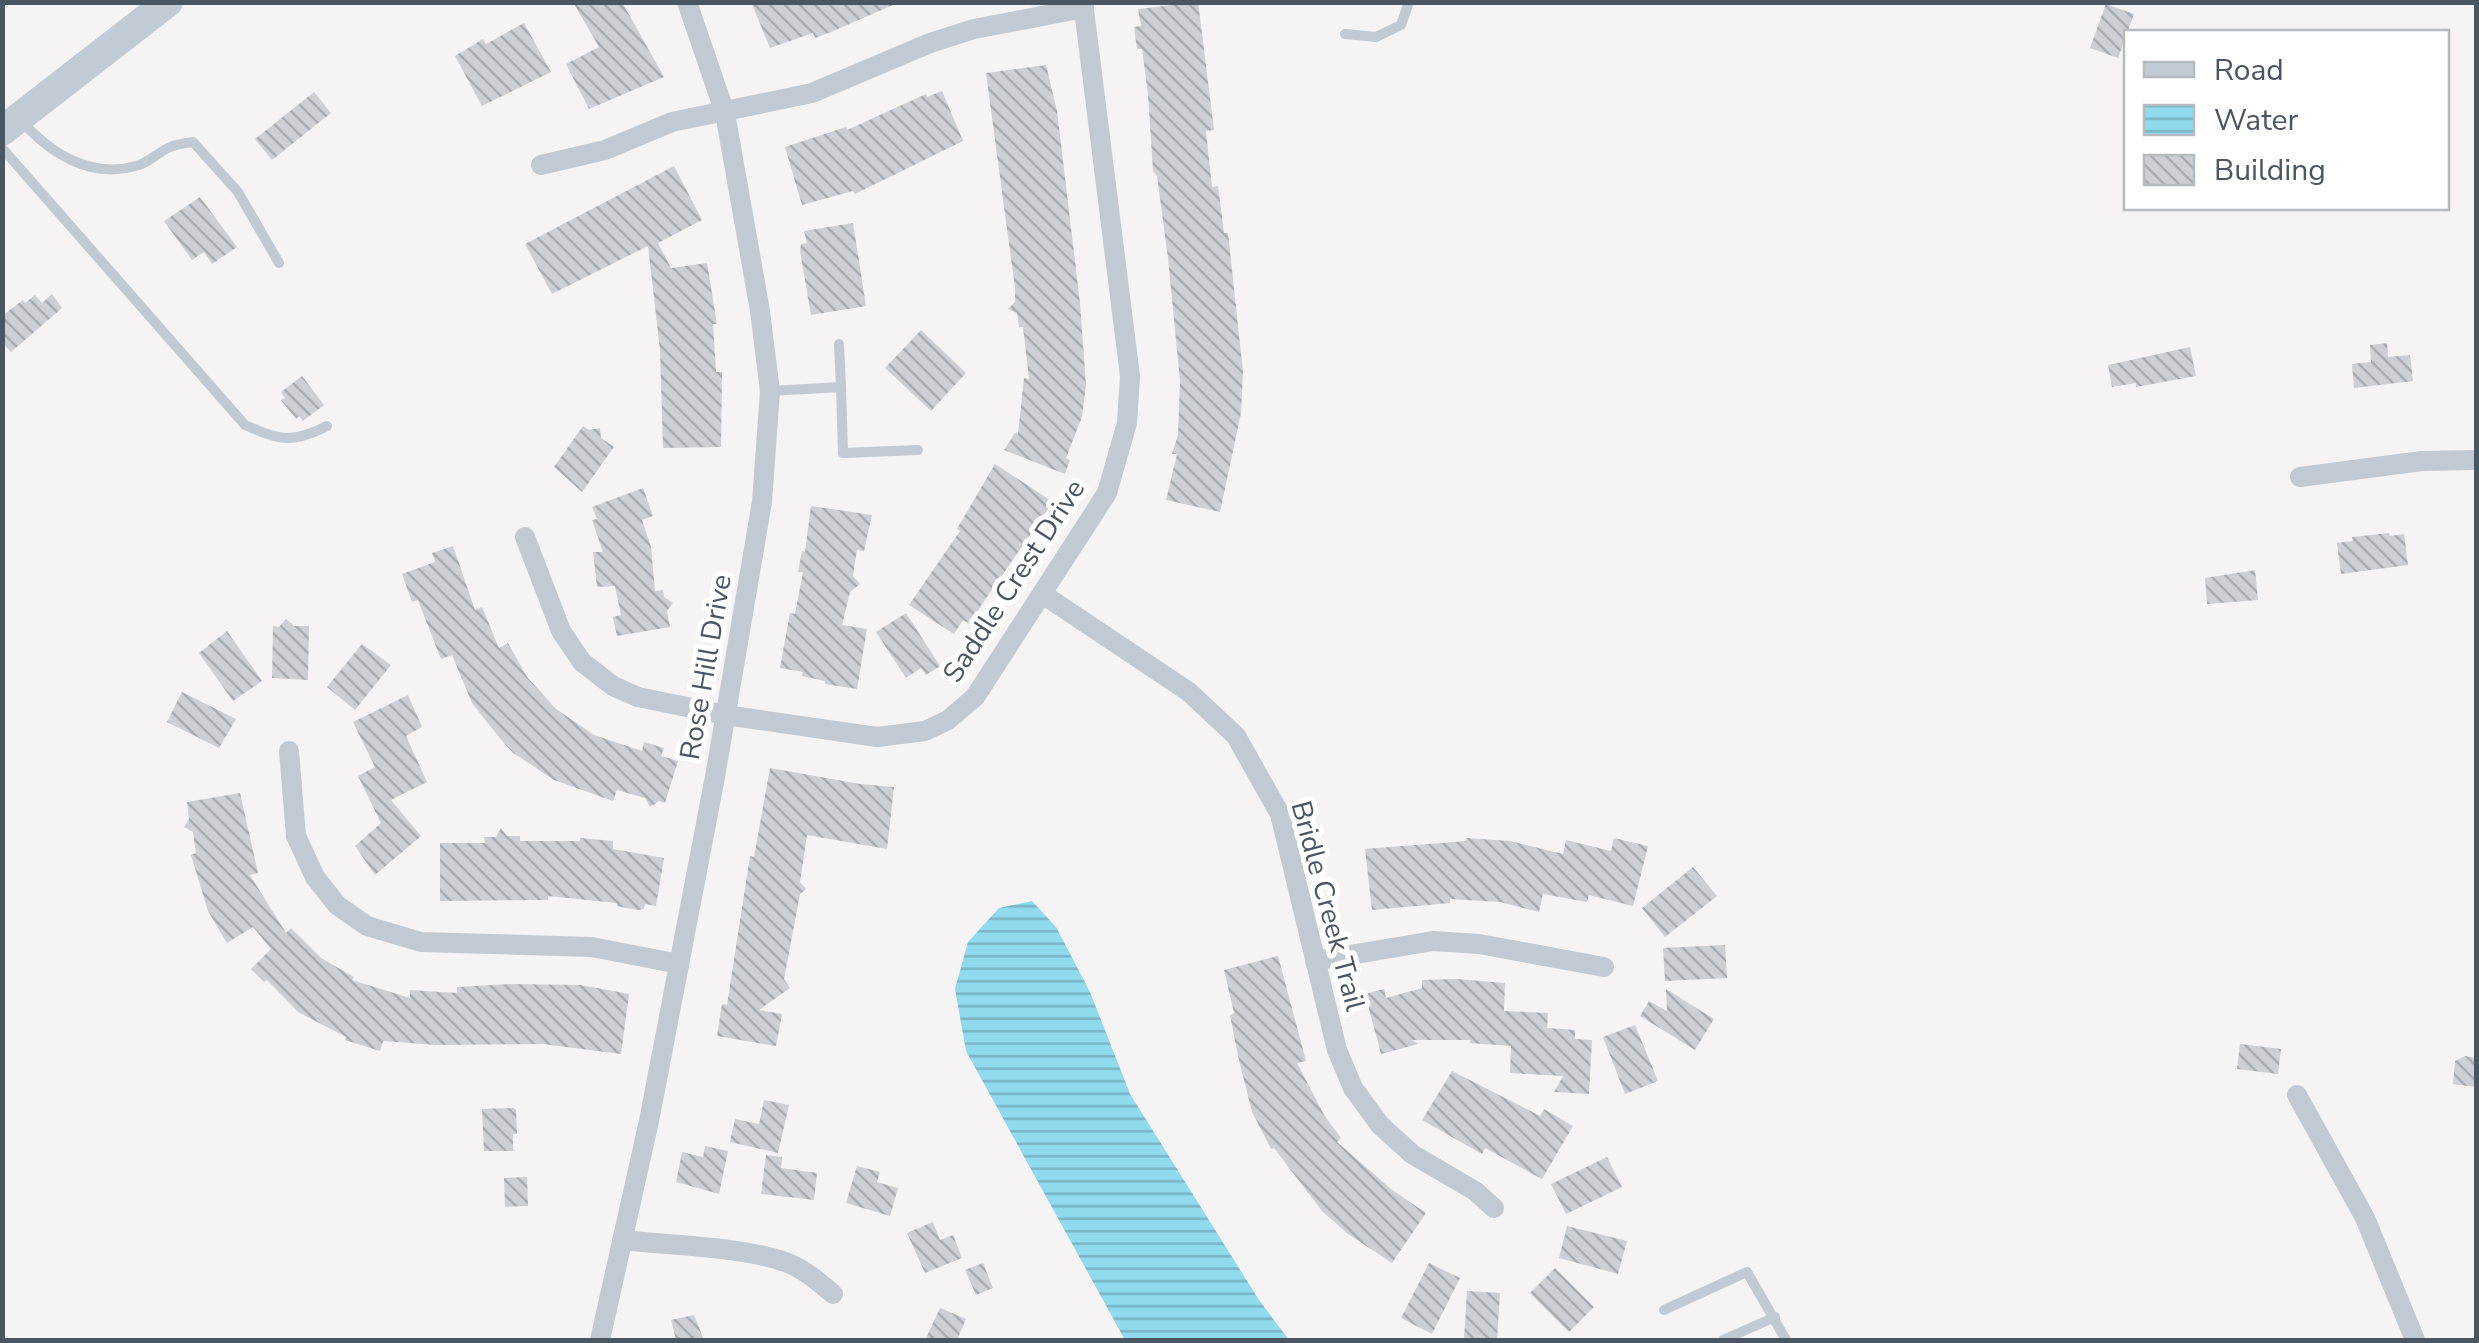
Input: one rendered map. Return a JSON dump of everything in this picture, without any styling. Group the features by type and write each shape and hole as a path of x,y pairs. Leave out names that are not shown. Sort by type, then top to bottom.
{"main road":[{"path":"11,125 168,2"}],"street":[{"name":"Rose Hill Drive","path":"600,1340 679,964 726,715 762,502 770,391 725,112 687,2"},
{"path":"541,165 605,150 672,122 812,93 930,43 974,29 1083,5"},
{"name":"Saddle Crest Drive","path":"525,537 561,630 582,662 612,686 638,697 726,715 876,737 925,731 948,720 975,698 1108,493 1126,424 1130,376 1083,5"},
{"path":"2300,476 2371,466 2476,460"},
{"name":"Bridle Creek Trail","path":"1044,595 1190,692 1236,736 1280,814 1337,1050 1353,1088 1412,1154 1475,1190 1494,1208"},
{"path":"290,751 296,836 315,877 337,905 368,926 421,942 592,947 679,964"},
{"path":"1316,961 1433,941 1478,944 1604,967"},
{"path":"2298,1095 2364,1218 2415,1340"},
{"path":"622,1240 765,1256 789,1263 833,1294"}],"lane":[{"path":"1344,34 1376,37 1402,25 1409,2"},
{"path":"11,125 78,164 113,171 140,166 170,146 193,142 238,192 280,263"},
{"path":"2,148 245,425 281,441 310,435 327,426"},
{"path":"839,344 844,453 918,450"},
{"path":"770,391 841,387"},
{"path":"1664,1310 1747,1272 1786,1340"},
{"path":"1723,1340 1775,1318"}],"water":[{"path":"1032,901 1056,927 1090,992 1130,1094 1259,1300 1289,1340 1125,1340 966,1051 955,989 968,942 999,908"}],"building":[{"path":"573,2 622,2 664,77 589,109 566,64 599,47"},
{"path":"751,2 900,2 815,38 813,33 770,48"},
{"path":"1198,2 1214,130 1206,131 1212,187 1218,186 1224,233 1228,233 1243,372 1241,413 1220,512 1166,500 1177,454 1172,454 1178,435 1180,381 1168,258 1157,176 1153,171 1148,94 1142,49 1137,49 1134,27 1141,26 1138,9"},
{"path":"2106,4 2134,14 2128,30 2124,30 2118,58 2090,48"},
{"path":"524,23 551,72 482,106 455,56 483,39 486,44"},
{"path":"1046,65 1057,111 1086,384 1082,417 1066,458 1070,460 1065,474 1004,450 1018,434 1024,378 1029,379 1023,327 1019,327 1017,313 1008,309 1015,302 1015,288 986,73"},
{"path":"942,91 963,141 855,194 853,191 802,205 785,147 846,127 847,130 926,94 927,97"},
{"path":"314,92 331,113 272,160 255,139"},
{"path":"674,166 702,220 658,243 671,268 707,263 717,324 713,324 716,372 722,372 721,447 663,448 660,350 648,246 552,294 525,244"},
{"path":"200,197 237,247 212,264 204,252 192,260 164,221"},
{"path":"853,223 866,306 811,315 800,251 801,244 807,243 804,231"},
{"path":"52,294 62,308 11,352 2,342 2,316 23,300 25,303 35,295 42,303"},
{"path":"921,330 966,373 931,411 885,368"},
{"path":"2387,343 2388,357 2410,355 2413,381 2354,388 2352,364 2371,362 2370,345"},
{"path":"2190,347 2196,376 2136,387 2136,383 2112,387 2108,365"},
{"path":"302,376 324,405 303,421 299,416 296,419 281,400 285,398 281,392"},
{"path":"583,426 589,430 600,428 601,438 614,447 582,492 554,467"},
{"path":"995,464 1053,502 980,607 972,625 963,620 954,634 909,605 960,531 957,529"},
{"path":"643,488 653,516 642,520 651,547 655,591 663,590 664,597 673,603 667,611 670,627 617,636 613,617 621,615 615,586 597,587 593,552 603,552 592,520 597,519 592,507"},
{"path":"811,506 872,515 864,551 857,550 853,576 860,584 850,592 842,625 867,629 857,689 825,684 802,676 803,672 780,668 790,613 795,614 803,572 798,572 802,551 805,552"},
{"path":"2404,534 2408,565 2341,574 2337,543 2353,541 2352,537"},
{"path":"453,546 475,610 482,607 499,648 508,643 527,677 556,709 594,735 642,751 644,742 664,748 661,756 678,761 665,803 659,801 650,807 645,798 617,790 613,801 554,780 512,752 494,731 472,703 452,655 441,659 418,600 412,602 402,574 435,562 432,553"},
{"path":"2255,570 2258,600 2207,604 2205,578"},
{"path":"906,613 940,666 926,675 921,668 906,678 876,632"},
{"path":"286,619 294,626 309,626 308,680 272,678 273,626 279,627"},
{"path":"227,631 262,681 233,701 199,653"},
{"path":"362,644 391,665 355,710 327,687"},
{"path":"182,692 236,719 219,748 167,722"},
{"path":"408,695 422,727 406,736 427,782 391,800 421,836 375,875 355,846 381,823 358,776 375,767 353,722"},
{"path":"770,768 894,787 887,849 807,835 800,882 806,889 800,894 784,979 790,988 759,1010 782,1014 776,1046 717,1036 722,1004 727,1005 750,856 754,857"},
{"path":"240,793 258,873 250,875 286,933 291,928 321,958 354,977 352,980 410,998 410,990 457,993 457,987 510,984 581,985 629,994 621,1054 543,1044 436,1045 383,1041 380,1051 345,1040 346,1037 298,1012 251,969 271,949 253,927 227,943 208,911 191,855 196,853 193,832 184,827 189,819 187,802"},
{"path":"501,828 507,836 520,836 520,841 613,841 613,849 664,858 656,906 645,904 644,909 637,910 617,903 548,896 548,900 440,901 440,843 485,843 484,837 496,837"},
{"path":"1466,838 1510,841 1563,854 1566,840 1611,851 1614,838 1648,846 1633,906 1589,895 1587,902 1543,894 1539,912 1500,902 1450,899 1450,903 1372,910 1365,849"},
{"path":"1693,867 1717,896 1665,937 1642,908"},
{"path":"1725,945 1727,978 1665,981 1663,948"},
{"path":"1278,956 1306,1061 1297,1063 1324,1115 1341,1138 1337,1142 1391,1189 1426,1213 1392,1263 1322,1211 1271,1149 1252,1112 1224,970"},
{"path":"1422,980 1505,983 1504,1011 1548,1013 1547,1028 1575,1030 1575,1039 1592,1040 1589,1094 1554,1092 1563,1076 1510,1073 1511,1046 1469,1043 1471,1040 1412,1040 1418,1044 1381,1054 1365,994 1384,989 1386,998 1422,988"},
{"path":"1666,989 1714,1019 1695,1050 1640,1016 1649,1001 1667,1011"},
{"path":"1635,1025 1658,1081 1625,1094 1603,1037"},
{"path":"2240,1044 2281,1049 2278,1074 2237,1069"},
{"path":"2465,1056 2476,1058 2476,1087 2453,1084 2455,1061"},
{"path":"1452,1071 1540,1116 1544,1109 1573,1126 1542,1179 1485,1148 1482,1154 1422,1120"},
{"path":"764,1100 789,1105 778,1153 730,1142 735,1119 759,1124"},
{"path":"513,1108 517,1134 513,1134 513,1151 484,1151 482,1109"},
{"path":"705,1146 728,1151 719,1194 676,1182 682,1152 703,1157"},
{"path":"766,1155 782,1157 781,1168 817,1173 814,1200 761,1194"},
{"path":"1607,1157 1622,1187 1566,1214 1551,1184"},
{"path":"857,1166 880,1172 877,1182 898,1188 890,1216 846,1203"},
{"path":"527,1177 528,1206 505,1207 504,1178"},
{"path":"933,1222 940,1240 953,1235 962,1258 925,1273 907,1233"},
{"path":"1567,1226 1627,1241 1618,1274 1559,1258"},
{"path":"983,1263 993,1288 976,1295 965,1270"},
{"path":"1429,1263 1460,1278 1432,1334 1401,1318"},
{"path":"1555,1268 1594,1307 1569,1332 1530,1293"},
{"path":"1467,1291 1500,1293 1497,1340 1464,1340"},
{"path":"940,1308 966,1319 957,1340 925,1340"},
{"path":"694,1315 704,1340 676,1340 671,1320"}]}
